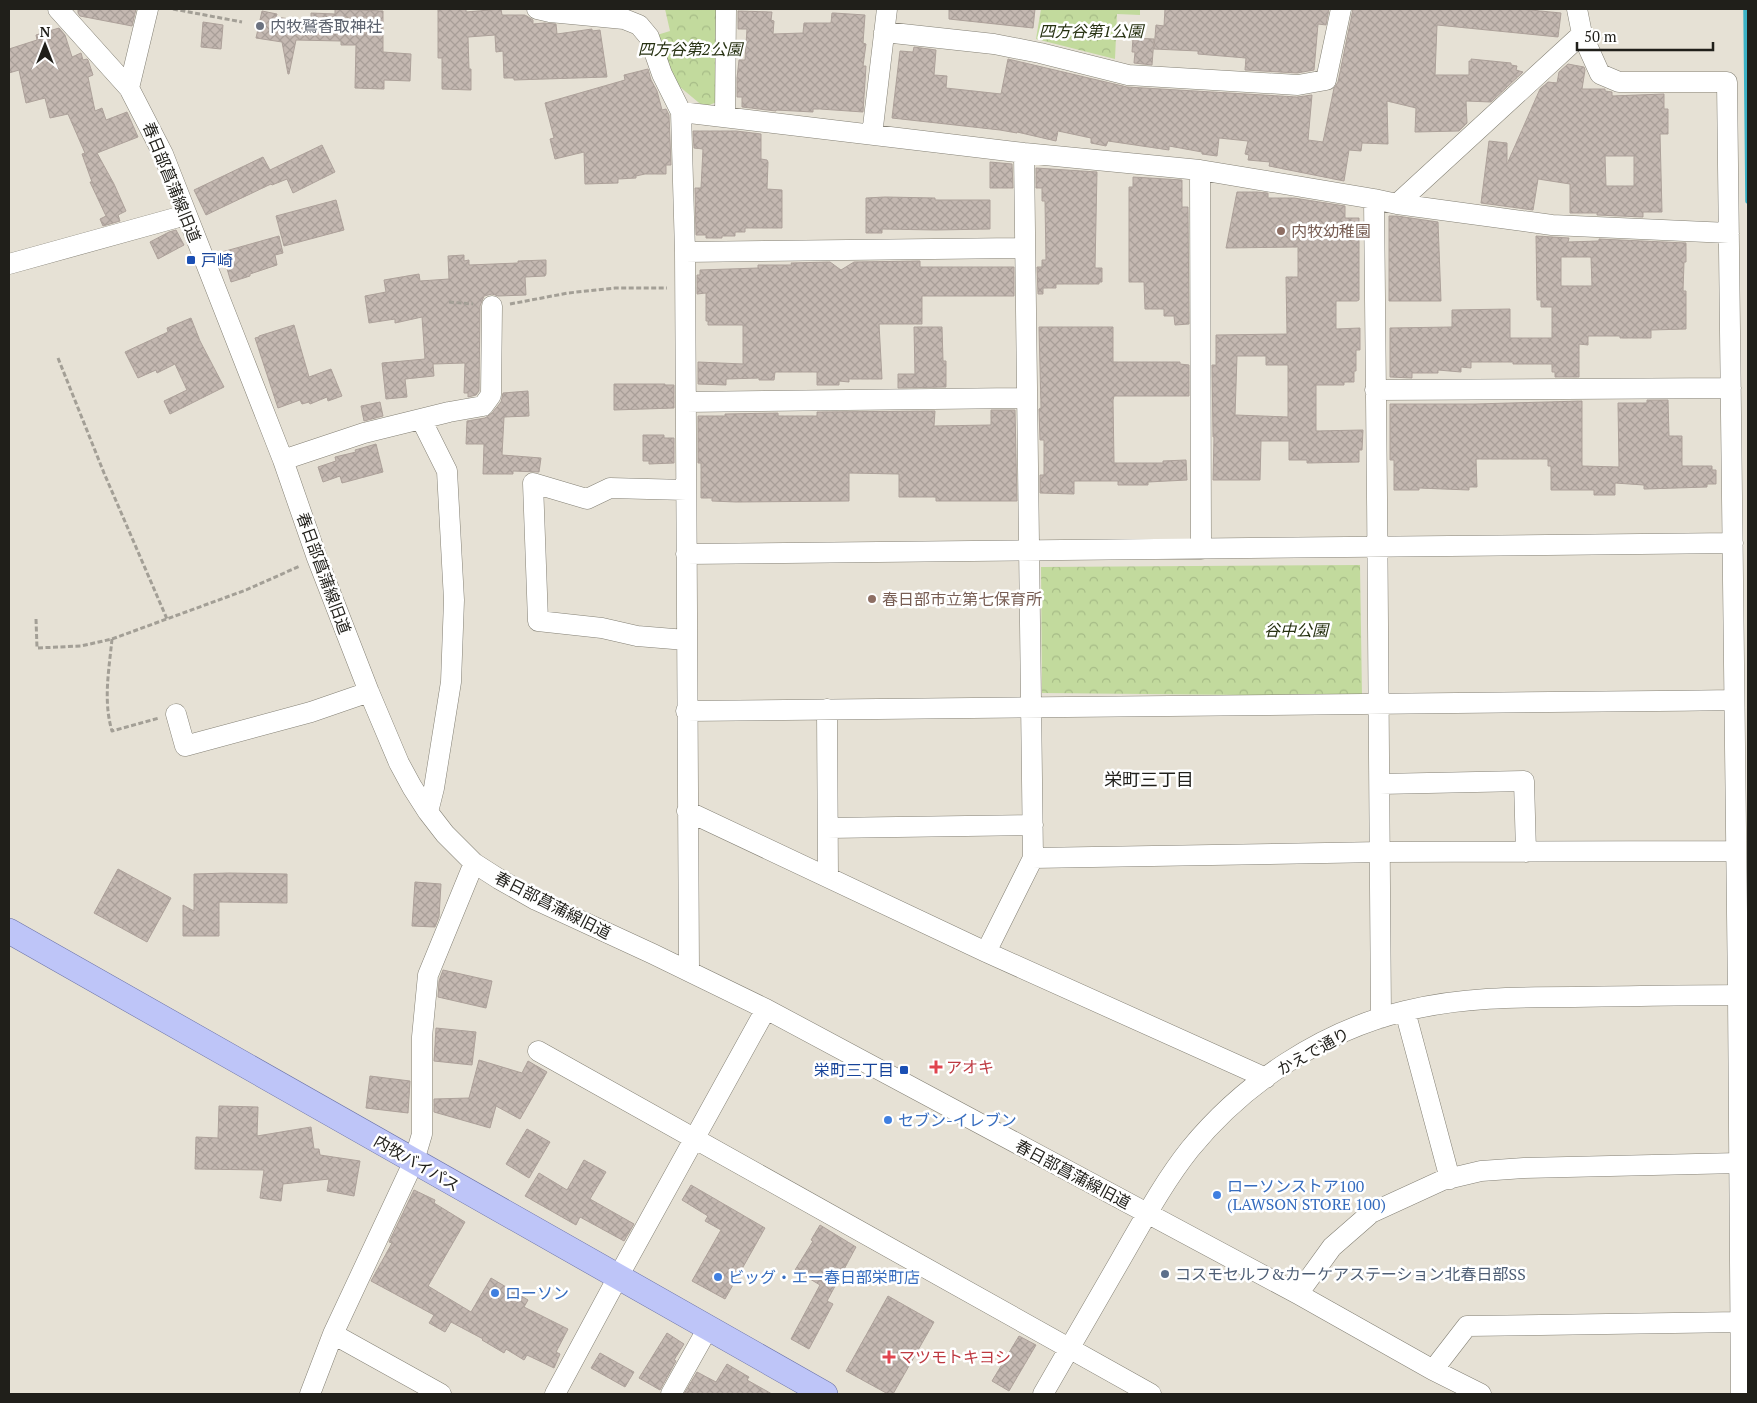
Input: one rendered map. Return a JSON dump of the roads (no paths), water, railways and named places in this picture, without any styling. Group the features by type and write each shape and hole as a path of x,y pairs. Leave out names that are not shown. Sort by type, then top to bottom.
{"main road":[{"name":"内牧バイパス","path":"9,932 825,1394"}],"street":[{"name":"春日部菖蒲線旧道","path":"58,9 129,88 163,154 283,460 317,558 369,692 399,763 428,812 445,834 474,862 499,880 536,900 766,1009 1481,1394"},
{"path":"129,88 148,9"},
{"path":"540,9 550,12 624,19 639,25 649,37 662,74 681,112 685,252 686,711 689,971"},
{"path":"725,116 726,9"},
{"path":"872,135 887,9"},
{"path":"884,32 994,44 1040,53 1128,75 1298,85 1326,80 1341,9"},
{"path":"1577,9 1582,34 1600,74 1619,82 1727,82 1736,851 1743,995 1739,1163 1741,1394"},
{"path":"1397,204 1582,34"},
{"path":"681,112 1024,152 1200,170 1397,204 1552,225 1729,233"},
{"path":"986,952 1033,858 1024,152"},
{"path":"1200,170 1201,548"},
{"path":"1374,199 1380,705 1381,1018"},
{"path":"9,264 186,215"},
{"path":"685,252 1024,248"},
{"path":"283,460 364,433 483,406 491,395 492,306"},
{"path":"1375,390 1731,388"},
{"path":"686,402 1027,398"},
{"path":"421,419 447,471 454,600 450,682 434,788 428,812"},
{"path":"686,490 610,488 587,499 533,483 538,621 602,628 637,636 686,640"},
{"path":"686,554 1732,543"},
{"path":"176,714 185,746 310,712 369,692"},
{"path":"686,711 1734,700"},
{"path":"827,709 828,877"},
{"path":"1380,784 1524,781 1526,852"},
{"path":"687,811 986,952 1266,1078"},
{"path":"828,828 1033,825"},
{"path":"1033,858 1381,852 1736,851"},
{"path":"310,1394 333,1334 414,1162 422,1134 422,1038 428,975 474,862"},
{"name":"かえで通り","path":"1043,1394 1168,1179 1191,1148 1218,1120 1266,1078 1325,1041 1381,1018 1448,1002 1496,997 1743,995"},
{"path":"555,1394 766,1009"},
{"path":"1405,1011 1450,1179"},
{"path":"538,1051 1151,1394"},
{"path":"1298,1294 1332,1247 1371,1213 1443,1180 1481,1171 1524,1168 1739,1163"},
{"path":"1434,1370 1467,1326 1740,1322"},
{"path":"670,1394 708,1328"},
{"path":"333,1334 441,1394"}],"waterway":[{"path":"1746,9 1748,201"}],"place":[{"name":"内牧鷲香取神社","path":"260,26"},
{"name":"内牧幼稚園","path":"1281,231"},
{"name":"戸崎","path":"191,260"},
{"name":"春日部市立第七保育所","path":"872,599"},
{"name":"アオキ","path":"936,1067"},
{"name":"栄町三丁目","path":"904,1070"},
{"name":"セブン-イレブン","path":"888,1120"},
{"name":"ローソンストア100 (LAWSON STORE 100)","path":"1217,1195"},
{"name":"コスモセルフ&カーケアステーション北春日部SS","path":"1165,1274"},
{"name":"ビッグ・エー春日部栄町店","path":"718,1277"},
{"name":"ローソン","path":"495,1293"},
{"name":"マツモトキヨシ","path":"889,1357"}],"district":[{"name":"栄町三丁目","path":"1149,780"}],"park label":[{"name":"四方谷第1公園","path":"1091,31"},
{"name":"四方谷第2公園","path":"690,49"},
{"name":"谷中公園","path":"1296,630"}]}
